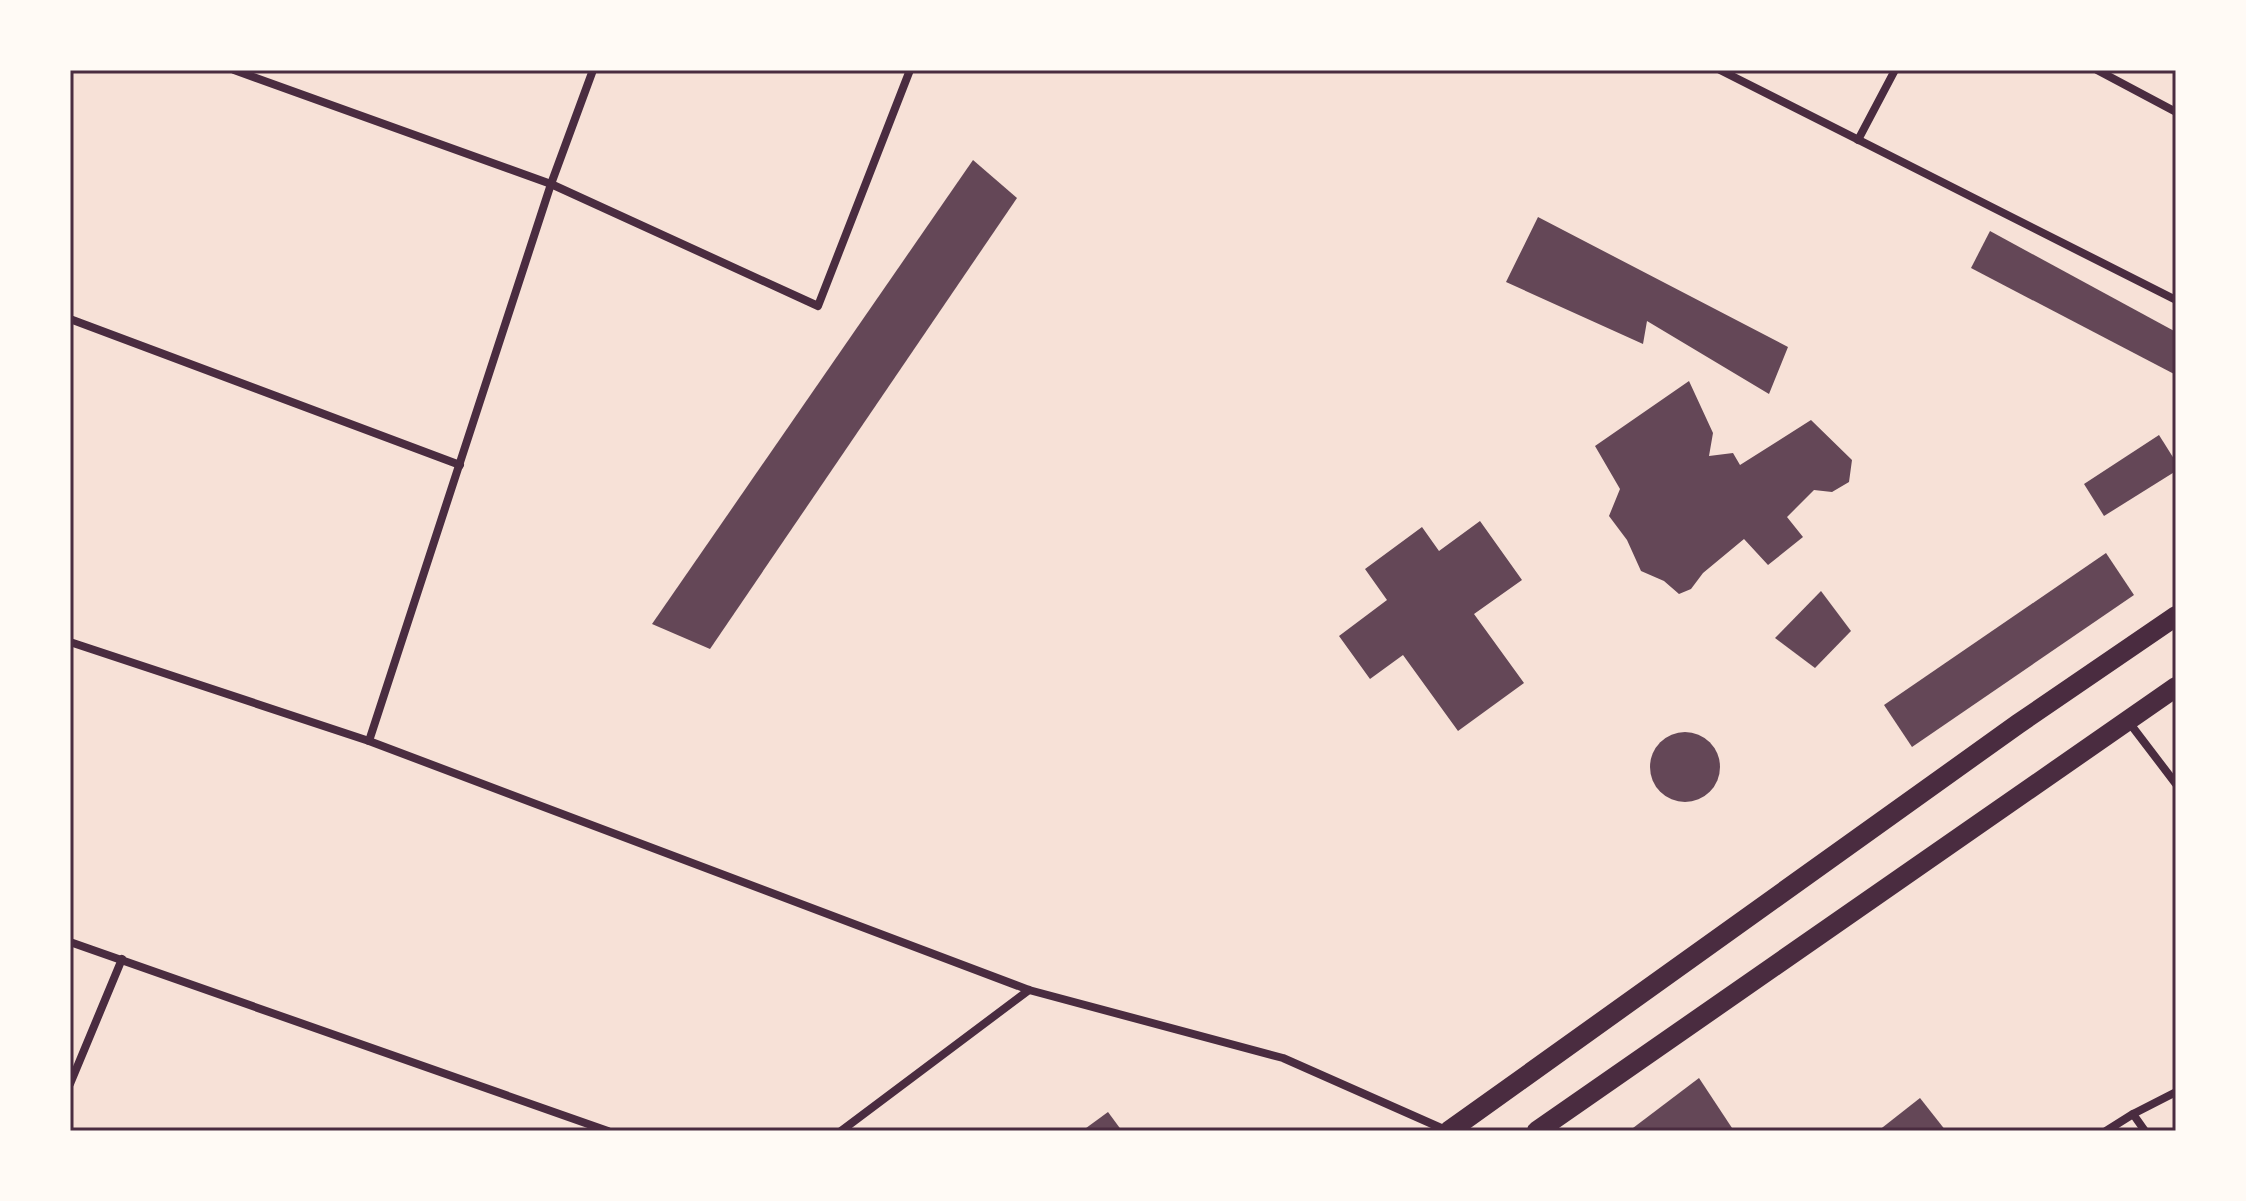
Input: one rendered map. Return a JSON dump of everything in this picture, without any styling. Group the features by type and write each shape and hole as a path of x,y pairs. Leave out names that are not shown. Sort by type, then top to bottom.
{"main road":[{"path":"1448,1131 2018,724 2176,616"},
{"path":"1537,1131 2176,687"}],"street":[{"path":"234,70 551,184 818,306 910,70"},
{"path":"369,741 551,184 593,70"},
{"path":"1720,70 2176,300"},
{"path":"1858,140 1895,70"},
{"path":"2097,70 2176,112"},
{"path":"70,319 460,465"},
{"path":"70,642 369,741 1029,990 1283,1058 1448,1131"},
{"path":"2128,721 2176,784"},
{"path":"70,942 608,1131"},
{"path":"70,1084 122,959"},
{"path":"841,1131 1029,990"},
{"path":"2106,1131 2176,1092"},
{"path":"2133,1114 2145,1131"}],"building":[{"path":"973,160 1017,198 710,649 652,624"},
{"path":"1538,217 1788,347 1769,394 1647,321 1643,344 1506,282"},
{"path":"1990,231 2176,332 2176,375 1971,268"},
{"path":"1689,381 1713,433 1709,456 1733,453 1740,465 1811,420 1852,460 1849,482 1832,492 1814,490 1787,517 1803,537 1768,565 1744,539 1703,573 1691,589 1679,594 1664,581 1641,571 1627,540 1609,516 1620,489 1595,446"},
{"path":"2159,435 2176,462 2176,471 2104,516 2084,484"},
{"path":"1480,521 1522,580 1474,614 1524,683 1458,731 1403,655 1370,679 1339,636 1387,600 1365,569 1422,527 1439,551"},
{"path":"2106,553 2134,595 1912,747 1884,705"},
{"path":"1821,591 1851,631 1815,668 1775,638"},
{"path":"1692,732 1714,747 1720,767 1718,781 1710,792 1699,800 1678,802 1660,792 1652,781 1650,760 1660,742 1671,734"},
{"path":"1699,1078 1734,1131 1629,1131"},
{"path":"1920,1098 1946,1131 1878,1131"},
{"path":"1108,1112 1122,1131 1082,1131"}]}
